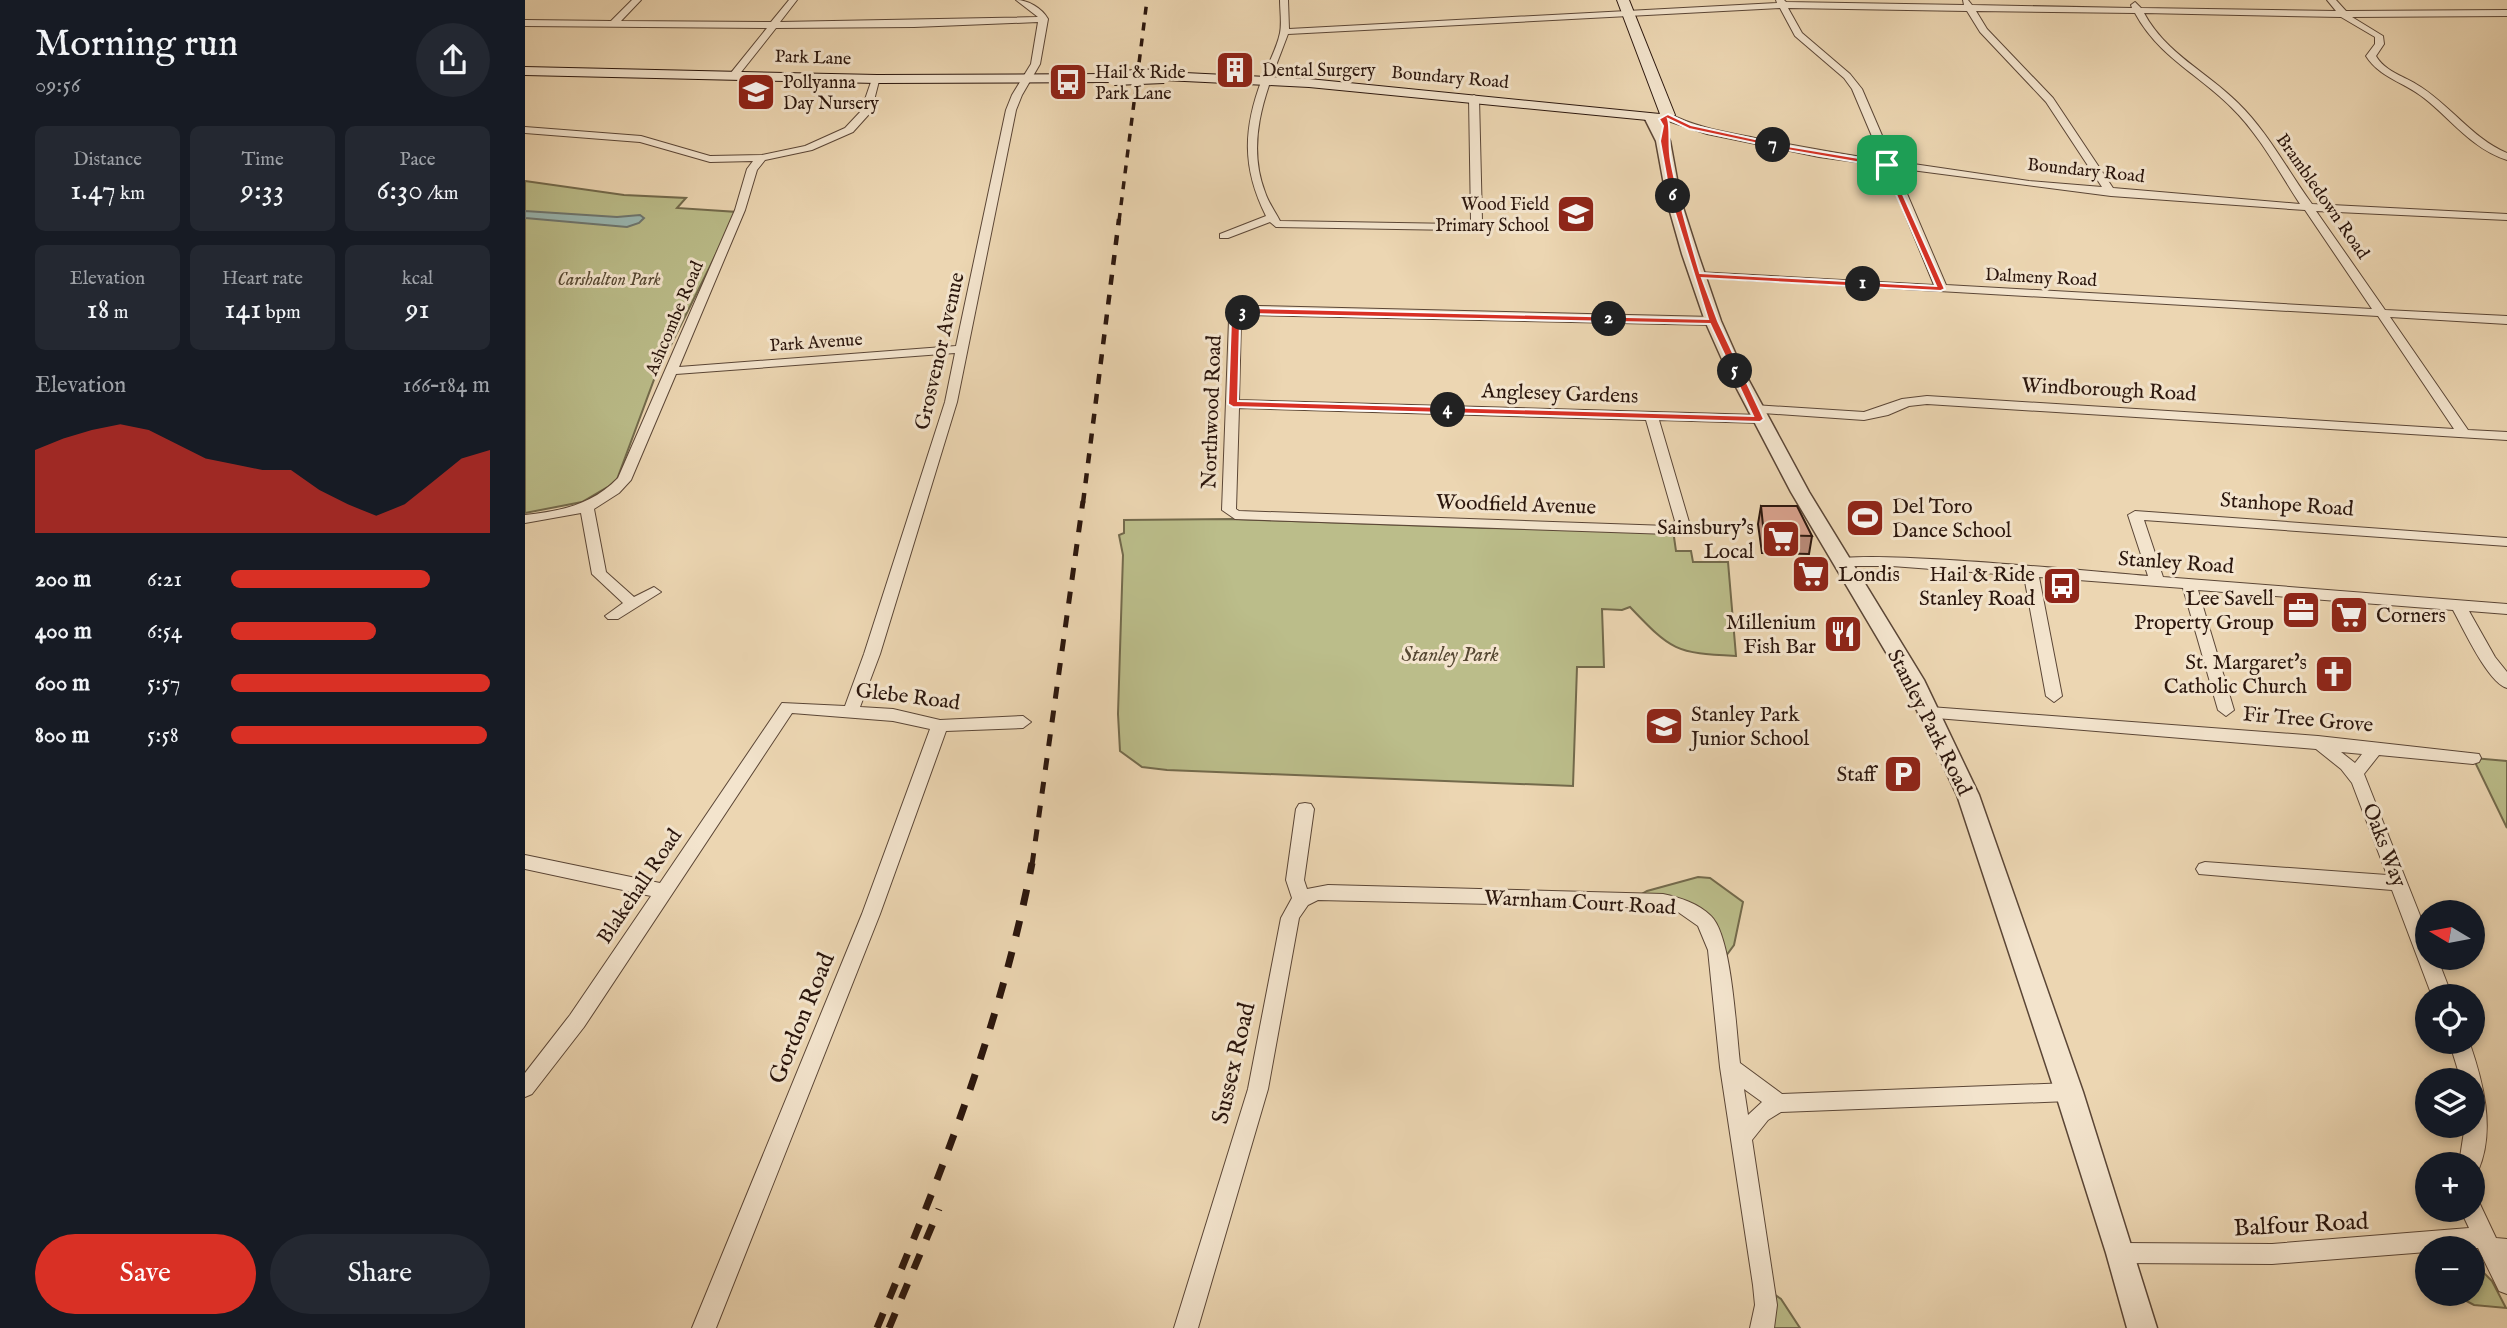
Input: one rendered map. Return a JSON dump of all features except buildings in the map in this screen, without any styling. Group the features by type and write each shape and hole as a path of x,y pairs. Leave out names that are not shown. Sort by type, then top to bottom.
{"main road":[{"name":"Stanley Park Road","path":"1626,6 1654,85 1661,96 1656,115"},
{"name":"Park Lane","path":"525,71 877,79 1141,77"},
{"name":"Boundary Road","path":"1141,77 1266,80 1587,111 1656,115"}],"street":[{"path":"614,23 637,0"},
{"path":"735,74 793,0"},
{"path":"525,23 955,23 1044,19 1041,13 1020,0"},
{"path":"1284,0 1285,32 1254,115 1252,145 1259,191 1276,224 1457,227 1475,224 1478,221 1474,98"},
{"path":"2331,0 2344,14 2379,36 2380,44 2371,56 2382,69 2416,88 2489,149 2507,157"},
{"path":"2491,0 2507,13"},
{"path":"1285,32 1626,6 1781,2 2135,5 2344,14 2507,13"},
{"path":"1781,2 1804,42 1853,82 1941,289"},
{"path":"1967,4 1983,30 2050,100 2111,193"},
{"name":"Brambledown Road","path":"2135,5 2151,35 2162,47 2239,109 2384,314 2464,433"},
{"name":"Grosvenor Avenue","path":"851,710 872,654 951,402 1011,110 1021,83 1030,75 1036,59 1044,19"},
{"path":"525,130 641,139 692,156 734,160 762,158 808,148 849,130 866,112 877,79"},
{"name":"Boundary Road","path":"1656,115 1689,127 1798,150 1887,165 2111,193 2310,208 2507,217"},
{"name":"Stanley Park Road","path":"1656,115 1674,201 1713,321 1757,414 1874,619 1902,659 1930,713 1976,817 2122,1253 2142,1328"},
{"name":"Ashcombe Road","path":"587,508 605,498 624,480 740,210 752,169 762,158"},
{"path":"734,160 752,169"},
{"path":"1224,236 1271,218"},
{"name":"Dalmeny Road","path":"1697,275 2507,320"},
{"name":"Northwood Road","path":"1235,514 1229,510 1228,504 1235,320 1245,312 1272,310 1713,321"},
{"name":"Park Avenue","path":"671,371 963,349"},
{"name":"Windborough Road","path":"1757,414 1864,416 1907,402 1927,400 2507,436"},
{"name":"Anglesey Gardens","path":"1233,404 1651,416 1757,414"},
{"name":"Woodfield Avenue","path":"1235,514 1669,530 1677,528 1682,522 1651,416"},
{"path":"525,519 560,515 587,508 599,574 633,604"},
{"name":"Stanhope Road","path":"2157,582 2135,515 2507,542"},
{"name":"Stanley Road","path":"1841,561 1892,561 2507,608"},
{"path":"2031,573 2054,696"},
{"path":"2189,584 2226,710"},
{"path":"613,616 655,593"},
{"path":"2458,605 2489,660 2507,683"},
{"name":"Glebe Road","path":"788,707 893,715 940,726 1023,723"},
{"name":"Blakehall Road","path":"525,1088 563,1040 788,707"},
{"name":"Fir Tree Grove","path":"1930,713 2318,742 2473,758"},
{"name":"Gordon Road","path":"704,1328 871,915 940,726"},
{"name":"Oaks Way","path":"2318,742 2355,774 2437,984"},
{"path":"2355,774 2376,748"},
{"path":"1302,900 1296,890 1295,880 1305,810"},
{"path":"526,863 663,891"},
{"path":"2206,869 2399,883"},
{"name":"Warnham Court Road","path":"1302,900 1315,893 1328,892 1663,901 1683,906 1706,922 1713,933 1720,971 1730,1067 1764,1285 1766,1305 1762,1328"},
{"name":"Sussex Road","path":"1190,1324 1258,1089 1290,918 1302,900"},
{"path":"2463,1054 2476,1096 2472,1152"},
{"path":"1730,1067 1779,1103"},
{"path":"1741,1138 1761,1114 1779,1103 2069,1092"},
{"path":"2479,1222 2493,1245 2507,1283"},
{"name":"Balfour Road","path":"2122,1253 2272,1254 2493,1245"}],"green space":[{"name":"Carshalton Park","path":"525,181 624,195 686,198 677,208 737,212 655,377 616,482 582,502 525,513"},
{"name":"Stanley Park","path":"1232,519 1485,528 1673,530 1676,551 1691,551 1693,562 1728,562 1736,656 1687,651 1666,641 1630,607 1622,610 1602,609 1604,667 1577,667 1573,786 1142,767 1120,751 1118,714 1123,555 1119,535 1124,533 1124,520"},
{"path":"2473,758 2507,761 2507,828"},
{"path":"1698,877 1710,878 1743,902 1734,945 1723,960 1706,916 1635,898 1647,891"},
{"path":"2485,1274 2492,1281 2506,1308 2485,1306"},
{"path":"1768,1290 1781,1299 1800,1328 1766,1328"}],"water":[{"path":"525,211 617,217 640,215 644,218 627,227 525,218"}],"railway":[{"path":"1119,221 1147,0"},
{"path":"1083,503 1119,219"},
{"path":"1032,865 1083,501"},
{"path":"877,1328 967,1100 1004,983 1032,863"},
{"path":"889,1328 939,1209"}],"place":[{"name":"Dental Surgery","path":"1235,70"},
{"name":"Hail & Ride Park Lane","path":"1068,82"},
{"name":"Pollyanna Day Nursery","path":"756,92"},
{"name":"Wood Field Primary School","path":"1576,214"},
{"name":"Del Toro Dance School","path":"1865,518"},
{"name":"Sainsbury's Local","path":"1781,539"},
{"name":"Londis","path":"1811,574"},
{"name":"Hail & Ride Stanley Road","path":"2062,586"},
{"name":"Lee Savell Property Group","path":"2301,610"},
{"name":"Corners","path":"2349,615"},
{"name":"Millenium Fish Bar","path":"1843,634"},
{"name":"St. Margaret's Catholic Church","path":"2334,674"},
{"name":"Stanley Park Junior School","path":"1664,726"},
{"name":"Staff","path":"1903,774"}],"route":[{"path":"1887,165 1787,148 1689,127 1670,120 1668,116 1663,119 1666,121 1666,132 1663,141 1674,197 1697,275 1713,321 1760,419 1233,404 1235,320 1240,314 1249,311 1713,321 1697,275 1941,289 1887,165"}]}
